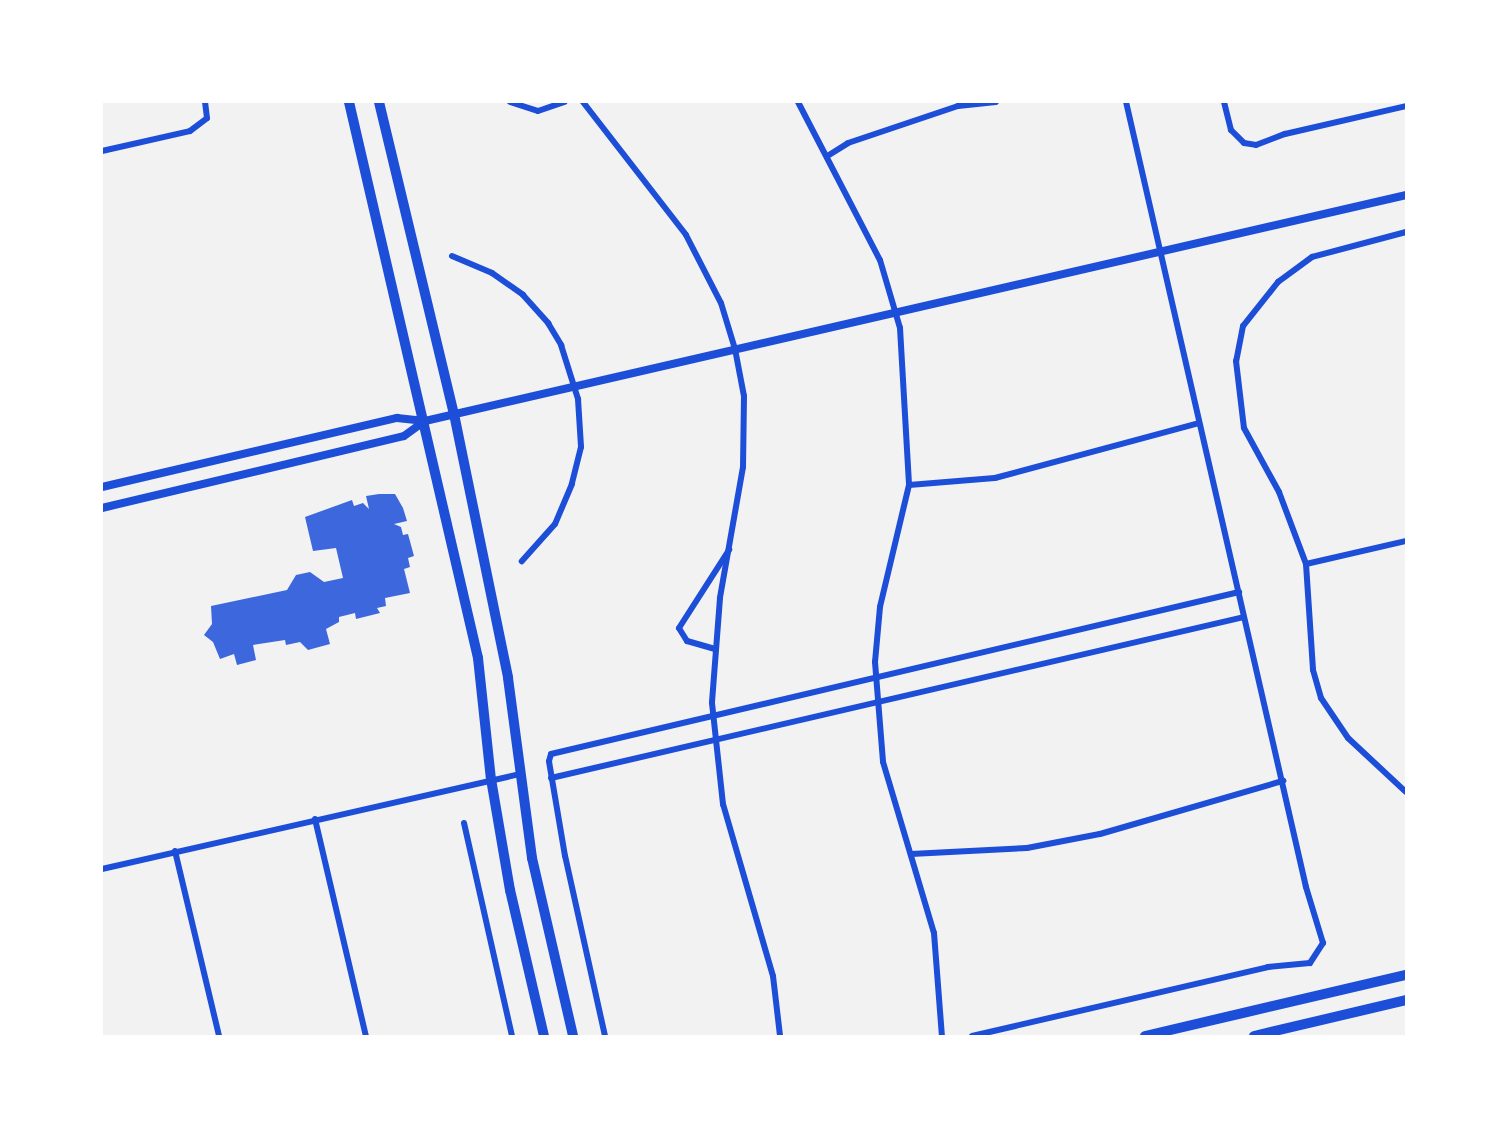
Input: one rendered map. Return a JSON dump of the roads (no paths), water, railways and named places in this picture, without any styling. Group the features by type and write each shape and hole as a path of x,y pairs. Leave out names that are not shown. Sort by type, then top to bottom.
{"main road":[{"path":"349,102 478,658 491,779 544,1037"},
{"path":"379,102 454,414 508,678 532,858 573,1037"},
{"path":"1145,1037 1406,975"},
{"path":"1254,1037 1406,1000"}],"street":[{"path":"102,151 190,131 207,118 205,102"},
{"path":"510,102 538,111 564,102"},
{"path":"583,102 686,235 721,303 735,349 744,396 743,467 732,545 720,598 713,714 723,804 773,976 780,1037"},
{"path":"797,102 829,155 880,260 904,355 909,485 880,607 876,676 883,762 934,933 942,1037"},
{"path":"829,155 848,143 957,104 996,102"},
{"path":"972,1037 1317,958 1323,943 1306,887 1126,102"},
{"path":"1224,102 1231,130 1244,143 1256,145 1285,134 1406,106"},
{"path":"102,487 397,418 425,421 1406,195"},
{"path":"1406,232 1312,257 1278,282 1243,326 1237,361 1237,400 1244,428 1279,492 1306,564 1313,670 1321,698 1348,738 1406,792"},
{"path":"452,256 492,274 523,295 555,333 575,387 581,447 572,484 555,524 522,561"},
{"path":"102,508 404,436 425,421"},
{"path":"909,485 995,478 1199,423"},
{"path":"1306,564 1406,541"},
{"path":"715,649 687,641 679,628 732,545"},
{"path":"605,1037 551,778 549,761 559,749 1239,592"},
{"path":"551,778 1244,617"},
{"path":"102,869 519,774"},
{"path":"911,854 1016,849 1100,834 1283,781"},
{"path":"316,819 366,1037"},
{"path":"464,822 512,1037"},
{"path":"175,851 219,1037"}]}
